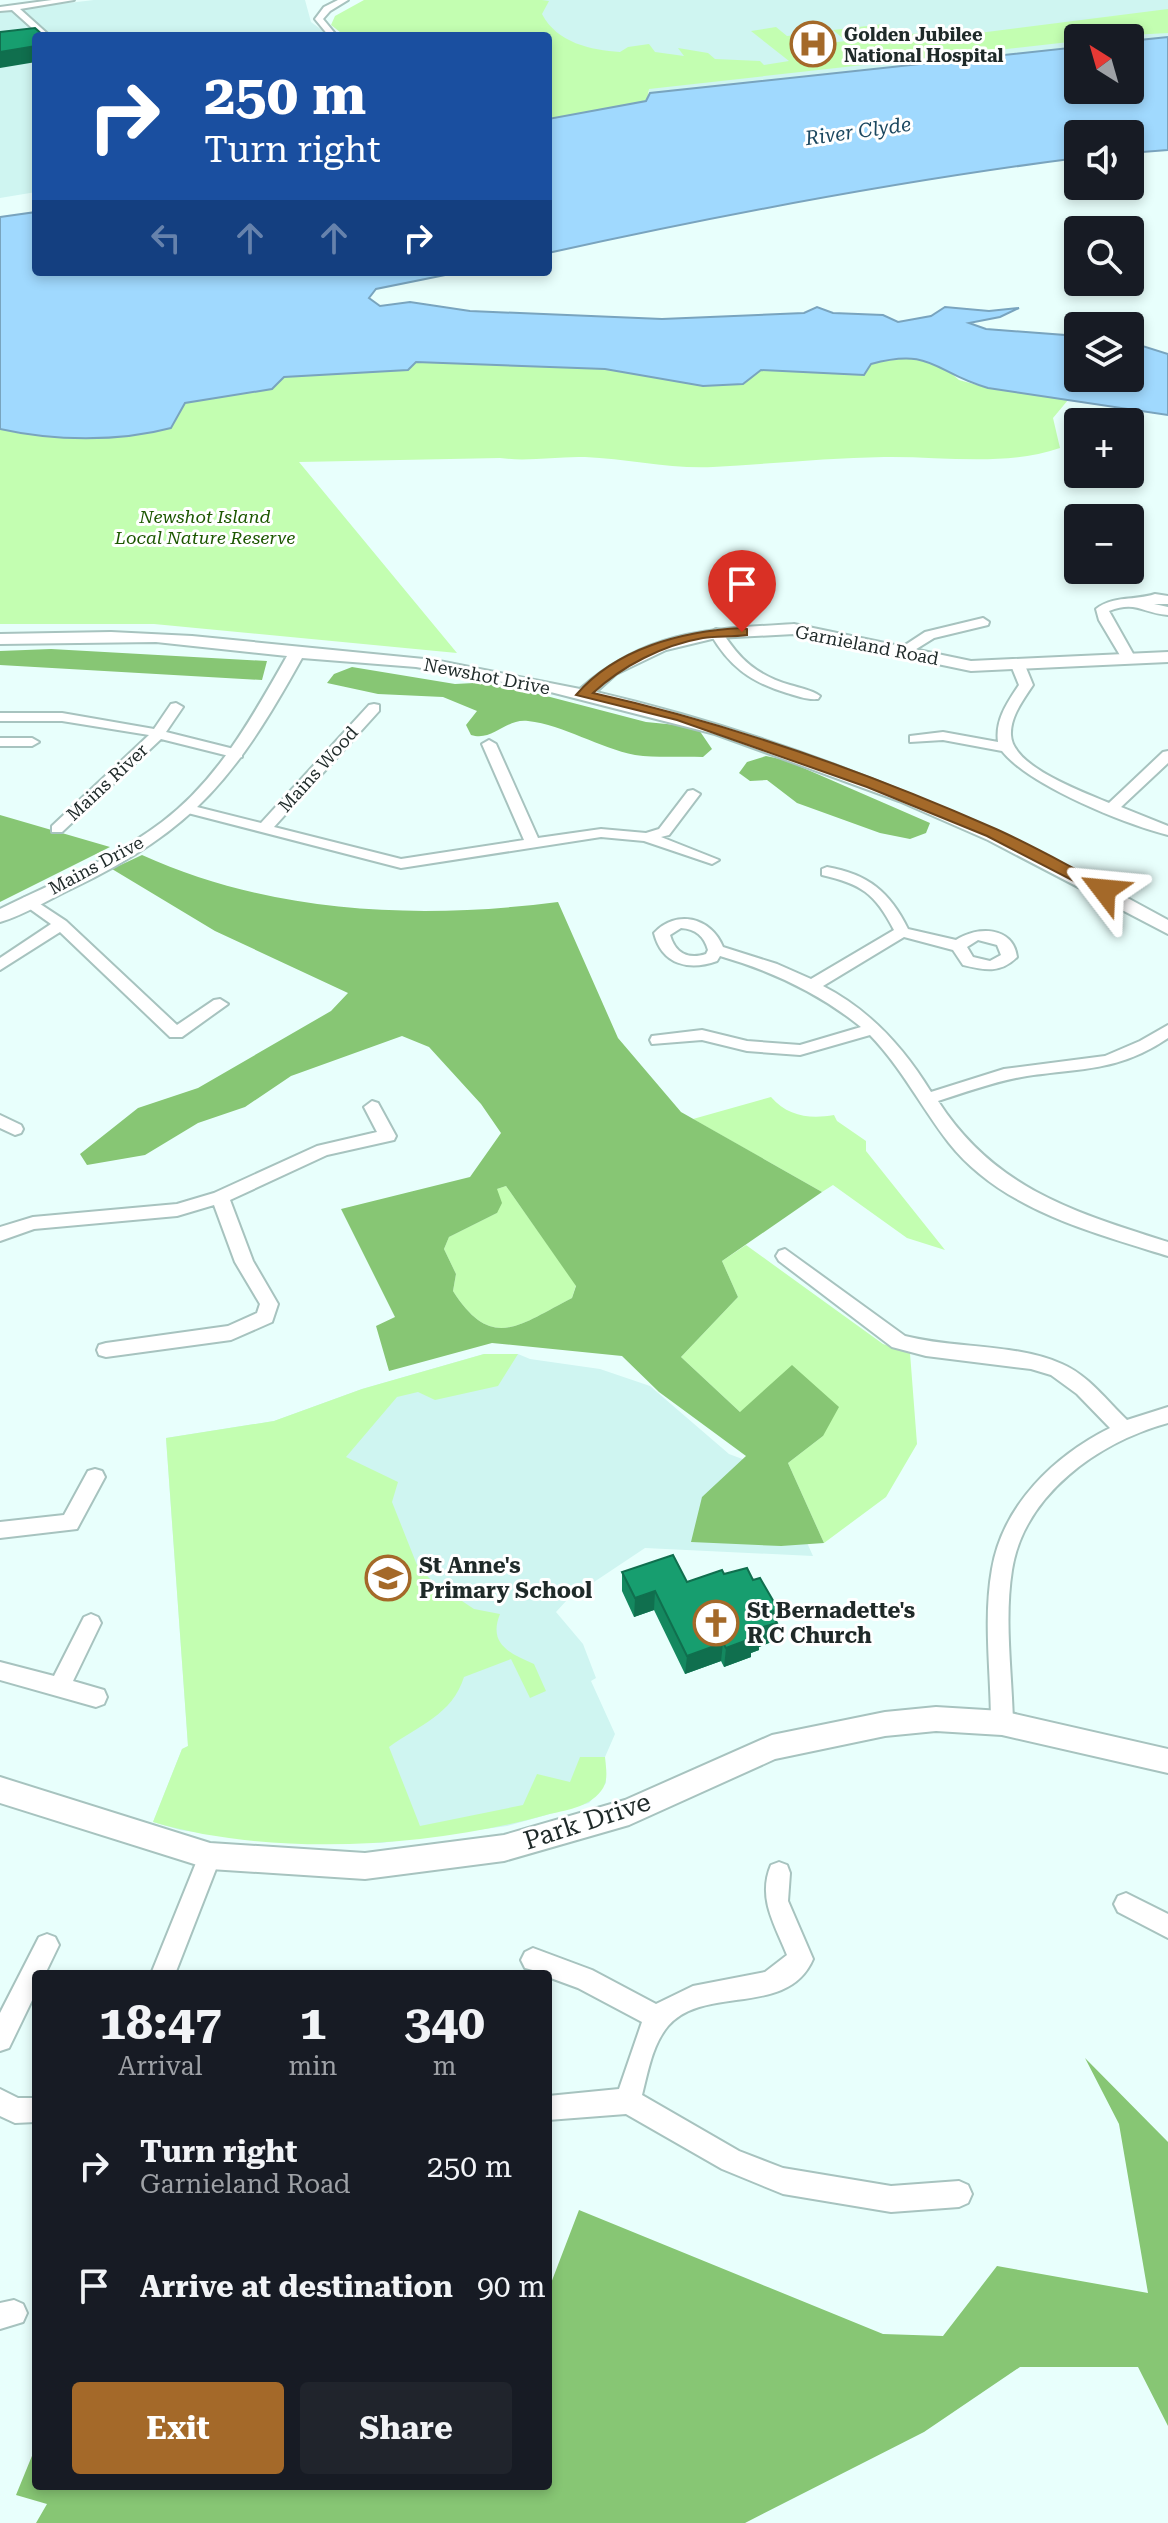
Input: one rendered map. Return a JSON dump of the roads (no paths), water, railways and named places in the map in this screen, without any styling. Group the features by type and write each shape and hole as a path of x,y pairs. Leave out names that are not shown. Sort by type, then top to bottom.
{"street":[{"path":"0,9 70,0"},
{"path":"330,32 319,19 330,7 344,0"},
{"path":"14,7 42,32"},
{"path":"1129,659 1105,620 1102,609 1123,601 1146,603 1155,598 1168,600"},
{"path":"1146,603 1152,610 1168,611"},
{"path":"900,653 918,638 945,627 983,622"},
{"name":"Garnieland Road","path":"583,695 610,671 660,647 702,634 716,633 794,629 971,666 1168,657"},
{"path":"716,633 727,655 754,678 813,696"},
{"name":"Newshot Drive","path":"0,639 57,636 178,639 297,653 354,655 431,665 681,717 872,784 992,833 1083,878 1168,928"},
{"name":"Mains Drive","path":"0,916 139,845 189,809 237,754 297,653"},
{"path":"1006,748 1003,724 1026,685 1017,663"},
{"name":"Mains River","path":"57,829 157,735 176,707"},
{"name":"Mains Wood","path":"263,830 374,708"},
{"name":"Mains River","path":"0,717 38,714 86,717 237,754"},
{"path":"915,739 943,736 1006,748 1032,773 1168,831"},
{"path":"0,742 32,742"},
{"path":"489,744 533,844"},
{"path":"1112,808 1168,755"},
{"path":"646,837 664,832 693,794"},
{"name":"Mains Wood","path":"189,809 401,864 601,833 646,837 712,860"},
{"path":"827,872 852,875 873,888 891,907 902,932"},
{"path":"28,901 61,924 176,1033 220,1004"},
{"path":"0,965 61,924"},
{"path":"811,986 902,932 959,946"},
{"path":"716,950 744,957 829,994 898,1054 961,1148 1016,1190 1077,1219 1168,1249"},
{"path":"658,1040 702,1035 747,1046 800,1050 872,1029"},
{"path":"927,1099 1002,1075 1079,1068 1116,1059 1145,1047 1168,1030"},
{"path":"0,1234 33,1223 177,1210 220,1197 323,1150 388,1136 372,1107"},
{"path":"106,1350 231,1333 265,1317 269,1304 244,1262 220,1197"},
{"path":"785,1256 899,1342 926,1349 1018,1360 1057,1370 1084,1389 1123,1429"},
{"path":"1002,1723 1002,1566 1024,1511 1063,1469 1095,1444 1123,1429 1168,1415"},
{"path":"0,1530 70,1523 95,1477"},
{"path":"59,1687 91,1623"},
{"path":"0,1671 96,1697"},
{"name":"Park Drive","path":"0,1790 210,1856 365,1866 504,1848 629,1812 772,1747 885,1724 936,1719 1002,1723 1168,1761"},
{"path":"165,1970 210,1856"},
{"path":"628,2101 640,2058 658,2018 681,2003 718,1989 769,1983 801,1959 776,1901 779,1873"},
{"path":"1126,1904 1168,1927"},
{"path":"34,1970 47,1945"},
{"path":"533,1960 584,1978 658,2018"},
{"path":"0,2039 32,1975"},
{"path":"0,2101 15,2111 32,2110"},
{"path":"552,2108 628,2101 731,2160 783,2181 891,2199 959,2194"}],"water":[{"name":"River Clyde","path":"1168,37 1168,150 1144,152 1144,120 1064,120 1064,160 812,200 552,252 552,118 646,101 650,93 1064,49 1064,104 1144,104 1144,40"},
{"path":"32,213 32,276 440,276 376,289 369,298 380,306 410,302 470,311 662,319 804,313 817,307 833,313 883,315 898,322 931,316 945,307 989,311 1019,308 1000,317 969,323 986,329 1064,335 1064,392 1144,392 1144,346 1168,354 1168,415 1144,411 1144,408 1121,408 988,388 932,364 908,358 871,364 864,375 761,370 743,384 703,386 605,369 416,362 408,370 284,377 272,389 185,403 171,428 151,433 108,438 64,438 0,429 0,217"}],"place":[{"name":"Golden Jubilee National Hospital","path":"813,44"},
{"name":"St Anne's Primary School","path":"388,1578"},
{"name":"St Bernadette's R C Church","path":"716,1623"}],"park label":[{"name":"Newshot Island Local Nature Reserve","path":"205,526"}]}
